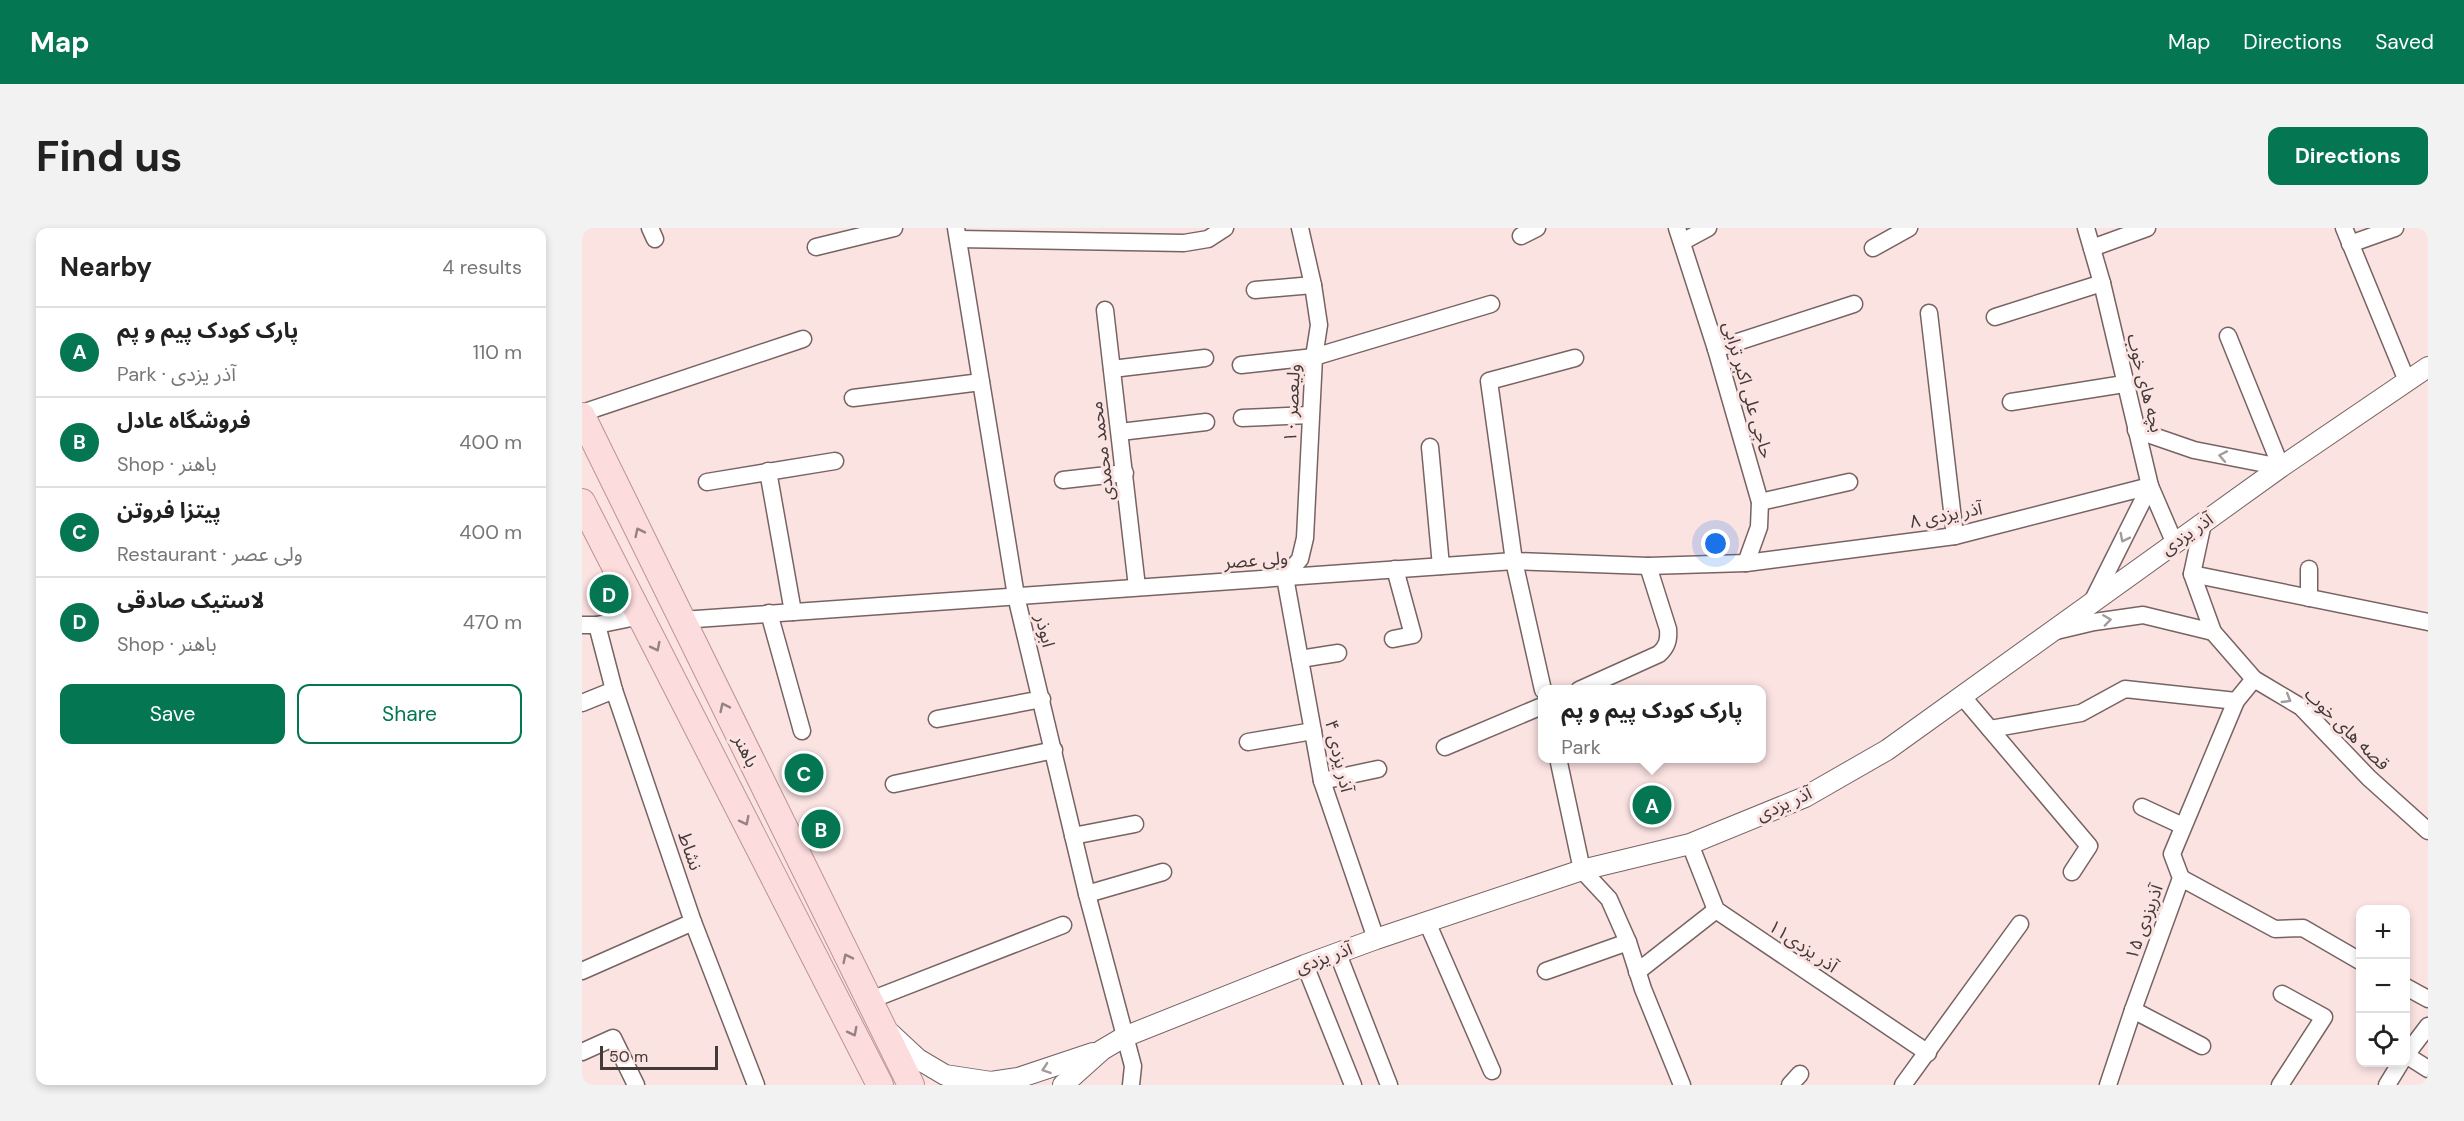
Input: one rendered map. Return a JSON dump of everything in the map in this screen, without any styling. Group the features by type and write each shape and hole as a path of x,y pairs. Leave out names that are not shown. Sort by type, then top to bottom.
{"main road":[{"name":"باهنر","path":"582,414 911,1085"},
{"name":"باهنر","path":"582,502 880,1085"}],"street":[{"path":"816,247 894,228"},
{"path":"957,233 1184,243 1208,238 1225,228"},
{"name":"۱۰ ولیعصر","path":"1285,577 1299,559 1305,538 1310,415 1319,325 1313,285 1300,228"},
{"path":"1521,236 1537,228"},
{"path":"1680,235 1708,228"},
{"name":"بچه های خوب","path":"2086,228 2102,283 2124,384 2151,486 2175,544"},
{"path":"2092,248 2147,228"},
{"path":"2395,228 2347,236 2407,381"},
{"path":"1873,248 1904,229"},
{"name":"ابوذر","path":"957,233 1016,596 1087,894 1133,1066 1131,1085"},
{"name":"حاجی علی اکبر ترابی","path":"1680,235 1760,502 1759,527 1746,563"},
{"path":"1995,317 2102,283"},
{"path":"1255,290 1313,285"},
{"path":"1241,365 1314,357 1491,304"},
{"path":"1716,349 1854,304"},
{"name":"محمد محمدی","path":"1105,310 1137,587"},
{"path":"1929,313 1955,536"},
{"path":"2228,336 2281,467"},
{"path":"582,414 803,339"},
{"path":"1112,369 1205,358"},
{"path":"1542,685 1514,561 1489,381 1575,358"},
{"name":"آذر یزدی","path":"1063,1085 1102,1050 1124,1037 1305,965 1582,870 1690,844 1805,797 1887,750 2093,600 2281,467 2428,367"},
{"path":"853,398 981,382"},
{"path":"2011,402 2124,384"},
{"path":"1242,418 1310,415"},
{"path":"1120,432 1206,422"},
{"path":"2136,430 2194,450 2281,467"},
{"path":"1430,447 1441,566"},
{"path":"707,482 835,461"},
{"path":"768,471 793,612"},
{"path":"1063,480 1125,473"},
{"path":"1760,502 1849,482"},
{"path":"2093,600 2151,486"},
{"name":"۸ آذر یزدی","path":"1746,563 1955,536 2151,486"},
{"path":"2203,523 2192,574 2428,622"},
{"name":"ولی عصر","path":"682,620 1514,561 1648,566 1746,563"},
{"path":"1590,685 1659,654 1665,649 1669,639 1668,629 1648,566"},
{"path":"2309,569 2309,598"},
{"path":"1393,639 1413,635 1395,570"},
{"name":"قصه های خوب","path":"2192,574 2213,632 2254,679 2301,707 2368,778 2428,831"},
{"name":"۴ آذر یزدی","path":"1285,577 1322,781 1376,939"},
{"path":"769,613 802,732"},
{"path":"2050,633 2094,621 2143,615 2213,632"},
{"path":"590,625 641,616"},
{"name":"نشاط","path":"590,625 615,690 693,922 756,1085"},
{"path":"1300,659 1338,653"},
{"name":"۱۵ آذریزدی","path":"2108,1085 2181,878 2172,854 2236,701 2254,679"},
{"path":"1990,729 2080,712 2125,689 2236,701"},
{"path":"582,703 615,690"},
{"path":"1962,696 2089,846 2072,872"},
{"path":"937,719 1042,699"},
{"path":"1445,747 1538,708"},
{"path":"1248,742 1313,731"},
{"path":"894,784 1054,750"},
{"path":"1559,763 1582,870 1609,899 1628,942 1637,972 1682,1085"},
{"path":"1322,781 1378,769"},
{"path":"2142,807 2183,826"},
{"path":"1073,836 1135,824"},
{"path":"1637,972 1716,910 1690,844"},
{"path":"1087,894 1163,872"},
{"path":"2181,878 2275,929 2303,928 2357,959"},
{"name":"آذر یزدی۱۱","path":"1716,910 1928,1053"},
{"path":"582,971 693,922"},
{"path":"1427,922 1492,1071"},
{"path":"1904,1085 2020,924"},
{"path":"1063,925 874,1012 918,1059 945,1075 991,1082 1018,1078 1102,1050"},
{"path":"1546,971 1628,942"},
{"path":"1338,954 1389,1085"},
{"path":"1305,965 1353,1085"},
{"path":"2410,989 2428,999"},
{"path":"2280,1085 2324,1017 2282,994"},
{"path":"2133,1010 2202,1046"},
{"path":"2410,1050 2428,1026"},
{"path":"582,1052 613,1038 636,1085"},
{"path":"2410,1058 2428,1069"},
{"path":"2387,1085 2398,1067"}],"place":[{"name":"لاستیک صادقی","path":"609,594"},
{"name":"پیتزا فروتن","path":"804,773"},
{"name":"پارک کودک پیم و پم","path":"1652,805"},
{"name":"فروشگاه عادل","path":"821,829"}]}
